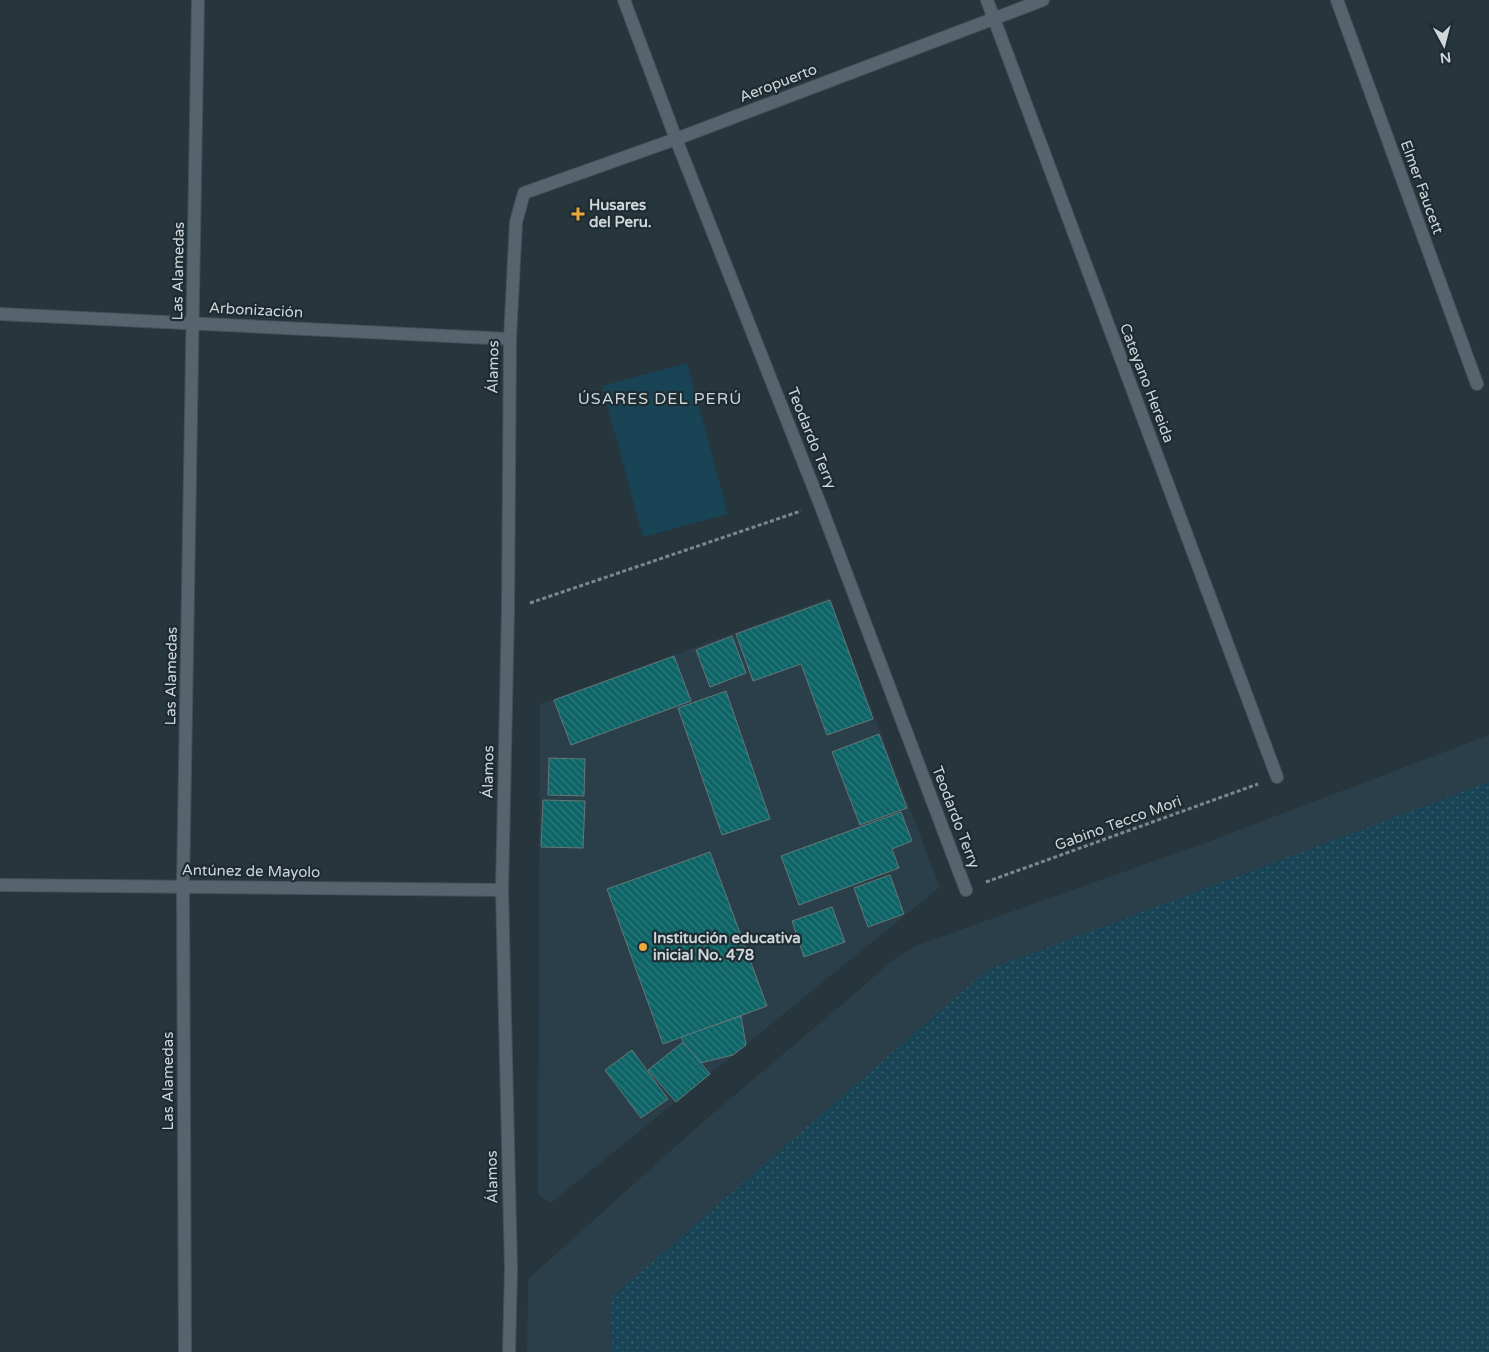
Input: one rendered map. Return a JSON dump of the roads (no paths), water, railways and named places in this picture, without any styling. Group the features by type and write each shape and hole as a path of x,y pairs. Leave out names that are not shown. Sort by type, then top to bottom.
{"street":[{"name":"Las Alamedas","path":"186,1352 183,887 198,0"},
{"name":"Teodardo Terry","path":"624,0 676,139 820,504 966,890"},
{"name":"Cateyano Hereida","path":"987,0 1277,777"},
{"name":"Aeropuerto","path":"524,193 676,139 1043,0"},
{"name":"Elmer Faucett","path":"1337,0 1477,384"},
{"name":"Álamos","path":"509,1352 511,1268 502,890 508,610 510,339 516,222 524,193"},
{"name":"Arbonización","path":"0,314 510,339"},
{"name":"Antúnez de Mayolo","path":"0,885 502,890"}],"place":[{"name":"Husares del Peru.","path":"578,214"},
{"name":"Institución educativa inicial No. 478","path":"643,947"}],"district":[{"name":"ÚSARES DEL PERÚ","path":"660,398"}]}
